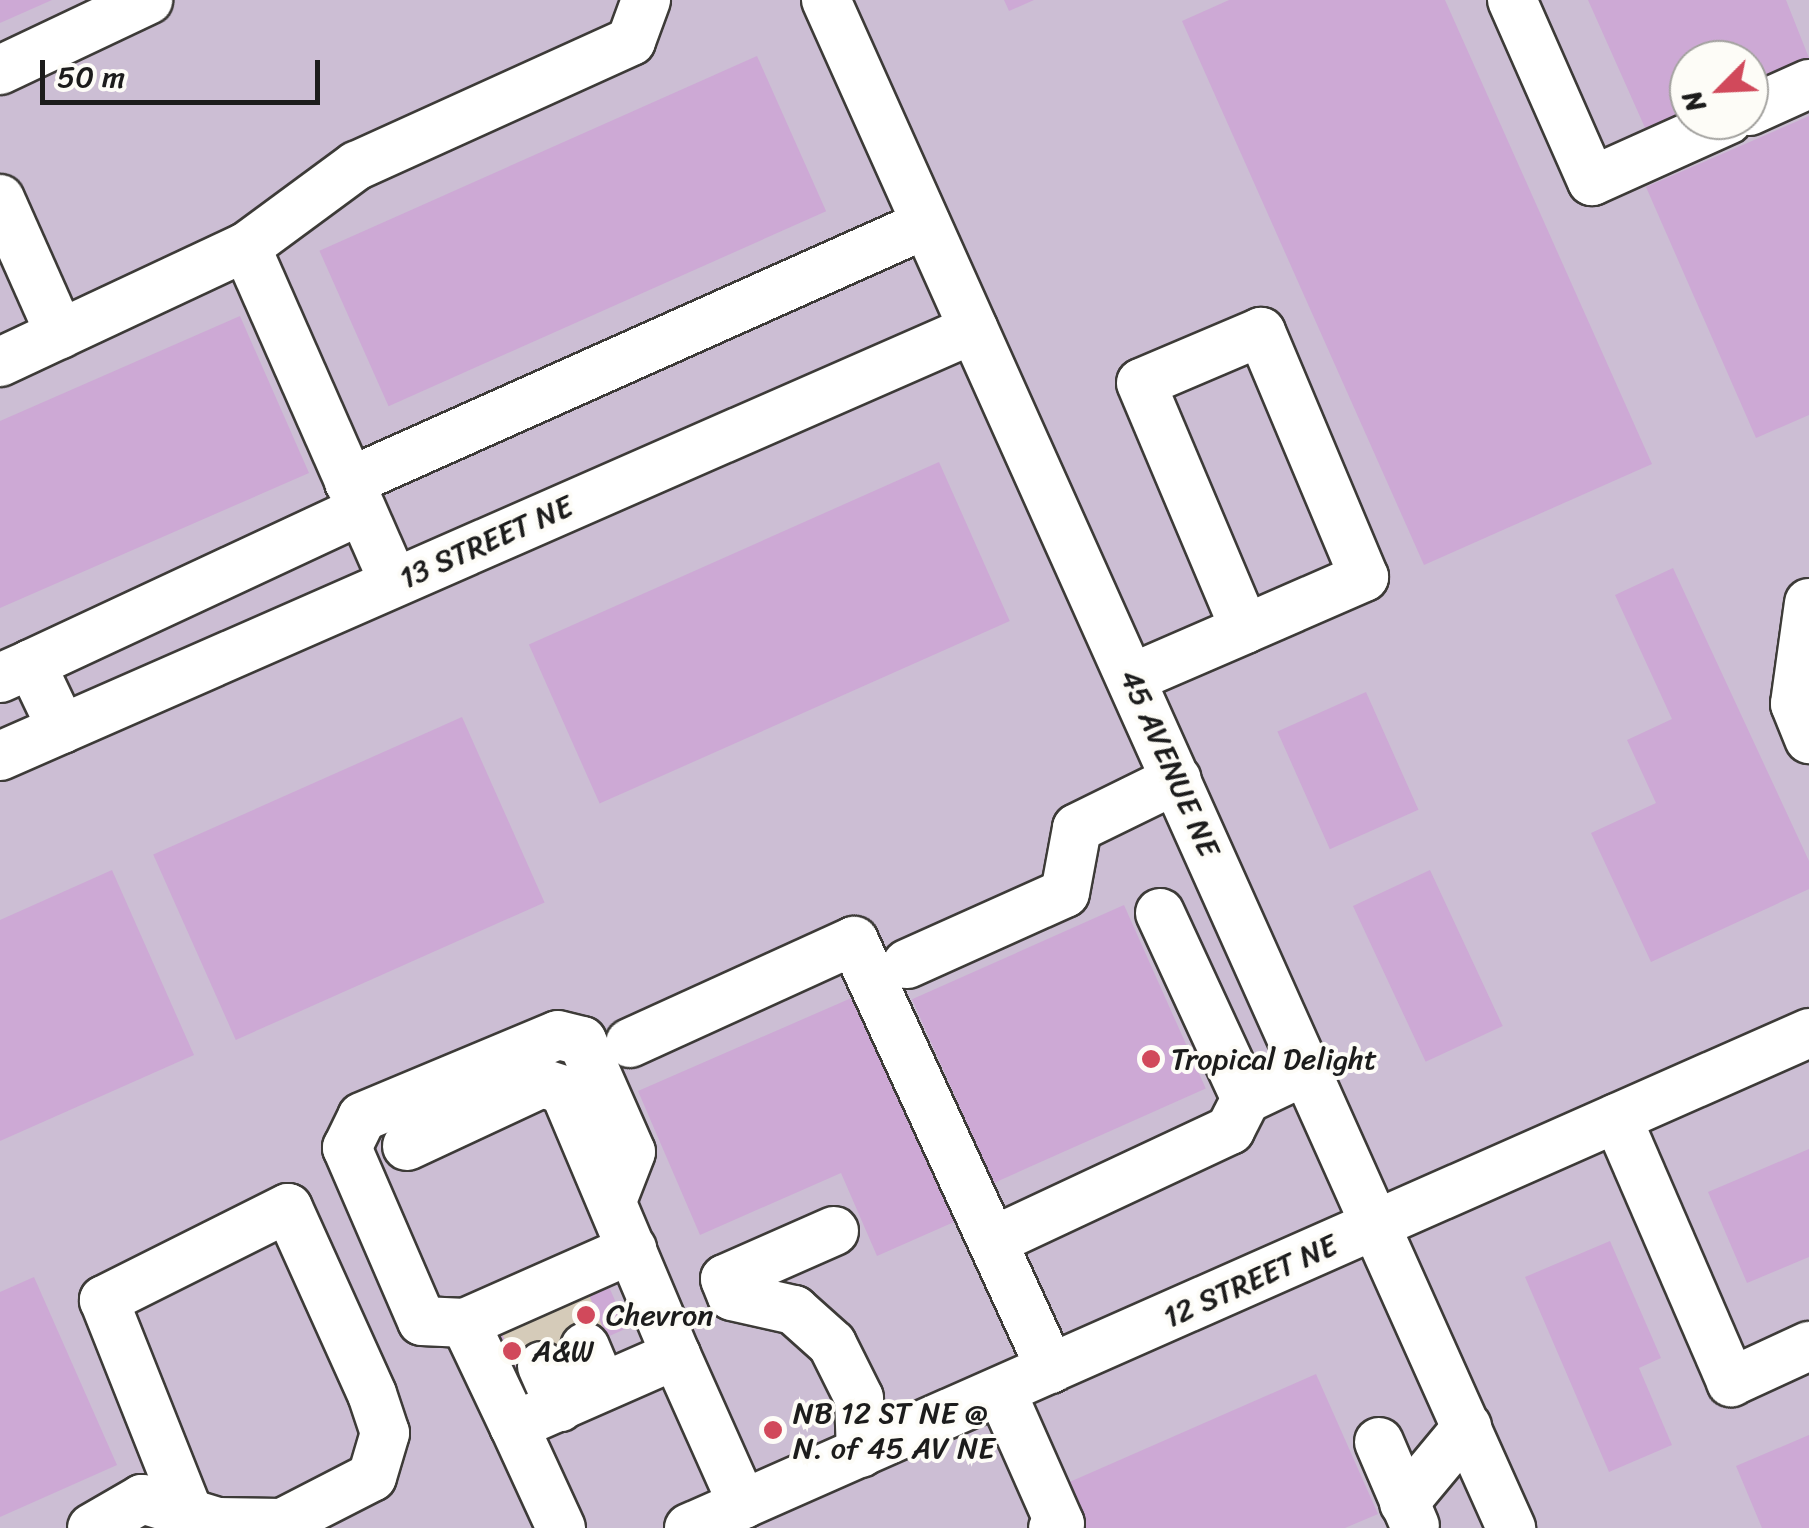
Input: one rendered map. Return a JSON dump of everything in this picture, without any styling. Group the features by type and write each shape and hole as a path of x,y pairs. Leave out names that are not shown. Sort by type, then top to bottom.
{"street":[{"path":"0,70 148,0"},
{"path":"0,362 246,247 356,166 632,41 646,0"},
{"name":"45 AVENUE NE","path":"826,0 1379,1224 1512,1528"},
{"path":"1512,0 1592,181 1683,140"},
{"path":"1769,102 1809,84"},
{"path":"0,199 60,334"},
{"path":"62,729 16,671 355,496 926,224"},
{"path":"246,247 394,582"},
{"name":"13 STREET NE","path":"0,756 973,329"},
{"path":"1132,678 1245,629 1364,577 1260,332 1141,383 1245,629"},
{"path":"1809,603 1796,704 1809,740"},
{"path":"907,964 1064,893 1077,828 1177,779"},
{"path":"1160,913 1246,1099"},
{"path":"630,1043 854,940 1051,1369"},
{"name":"12 STREET NE","path":"689,1528 766,1508 862,1452 1809,1033"},
{"path":"612,1201 631,1152 582,1041 558,1035 362,1117 347,1148 422,1321 465,1323 556,1340 676,1355"},
{"path":"993,1241 1230,1130 1246,1099 1309,1069"},
{"path":"406,1146 542,1083 564,1090 676,1355 766,1508"},
{"path":"1617,1118 1731,1382 1809,1346"},
{"path":"92,1528 142,1499 247,1527 350,1514 372,1477 385,1433 288,1208 104,1300 188,1511"},
{"path":"834,1231 725,1279 732,1296 794,1310 832,1344 859,1398 862,1452"},
{"path":"514,1426 556,1340 632,1249"},
{"path":"465,1323 561,1528"},
{"path":"1001,1391 1060,1524 1053,1528"},
{"path":"1410,1516 1468,1427"},
{"path":"1378,1442 1410,1516"}],"shaded area":[{"path":"0,0 1809,0 1809,1528 0,1528"}],"building":[{"path":"0,0 52,0 0,23"},
{"path":"1004,0 1034,0 1009,11"},
{"path":"1229,0 1445,0 1652,464 1424,565 1182,21"},
{"path":"1588,0 1786,0 1809,58 1769,75 1769,40 1669,40 1669,120 1646,130"},
{"path":"757,56 826,211 389,406 319,251"},
{"path":"1809,116 1809,415 1756,438 1646,187 1754,140 1769,140 1769,133"},
{"path":"240,316 309,473 0,608 0,421"},
{"path":"939,462 1010,621 600,804 529,645"},
{"path":"1673,568 1809,861 1809,889 1651,962 1591,833 1656,803 1627,740 1672,719 1615,595"},
{"path":"1366,692 1418,810 1330,849 1277,731"},
{"path":"462,717 545,902 236,1040 153,854"},
{"path":"112,870 194,1055 0,1141 0,920"},
{"path":"1430,870 1503,1026 1426,1062 1353,906"},
{"path":"1124,905 1206,1089 994,1183 912,999"},
{"path":"856,996 954,1222 877,1256 841,1173 700,1235 638,1091"},
{"path":"1809,1149 1809,1257 1747,1283 1708,1192"},
{"path":"1610,1241 1661,1358 1639,1368 1672,1445 1609,1472 1525,1277"},
{"path":"34,1277 117,1465 0,1517 0,1292"},
{"path":"609,1287 627,1328 507,1382 488,1341"},
{"path":"1316,1374 1378,1514 1345,1528 1085,1528 1065,1484"},
{"path":"1809,1435 1809,1528 1762,1528 1736,1466"}],"tunnel":[{"path":"567,1305 585,1347"},
{"path":"524,1324 542,1366"}],"place":[{"name":"Tropical Delight","path":"1151,1059"},
{"name":"Chevron","path":"586,1315"},
{"name":"A&W","path":"512,1351"},
{"name":"NB 12 ST NE @ N. of 45 AV NE","path":"773,1430"}]}
